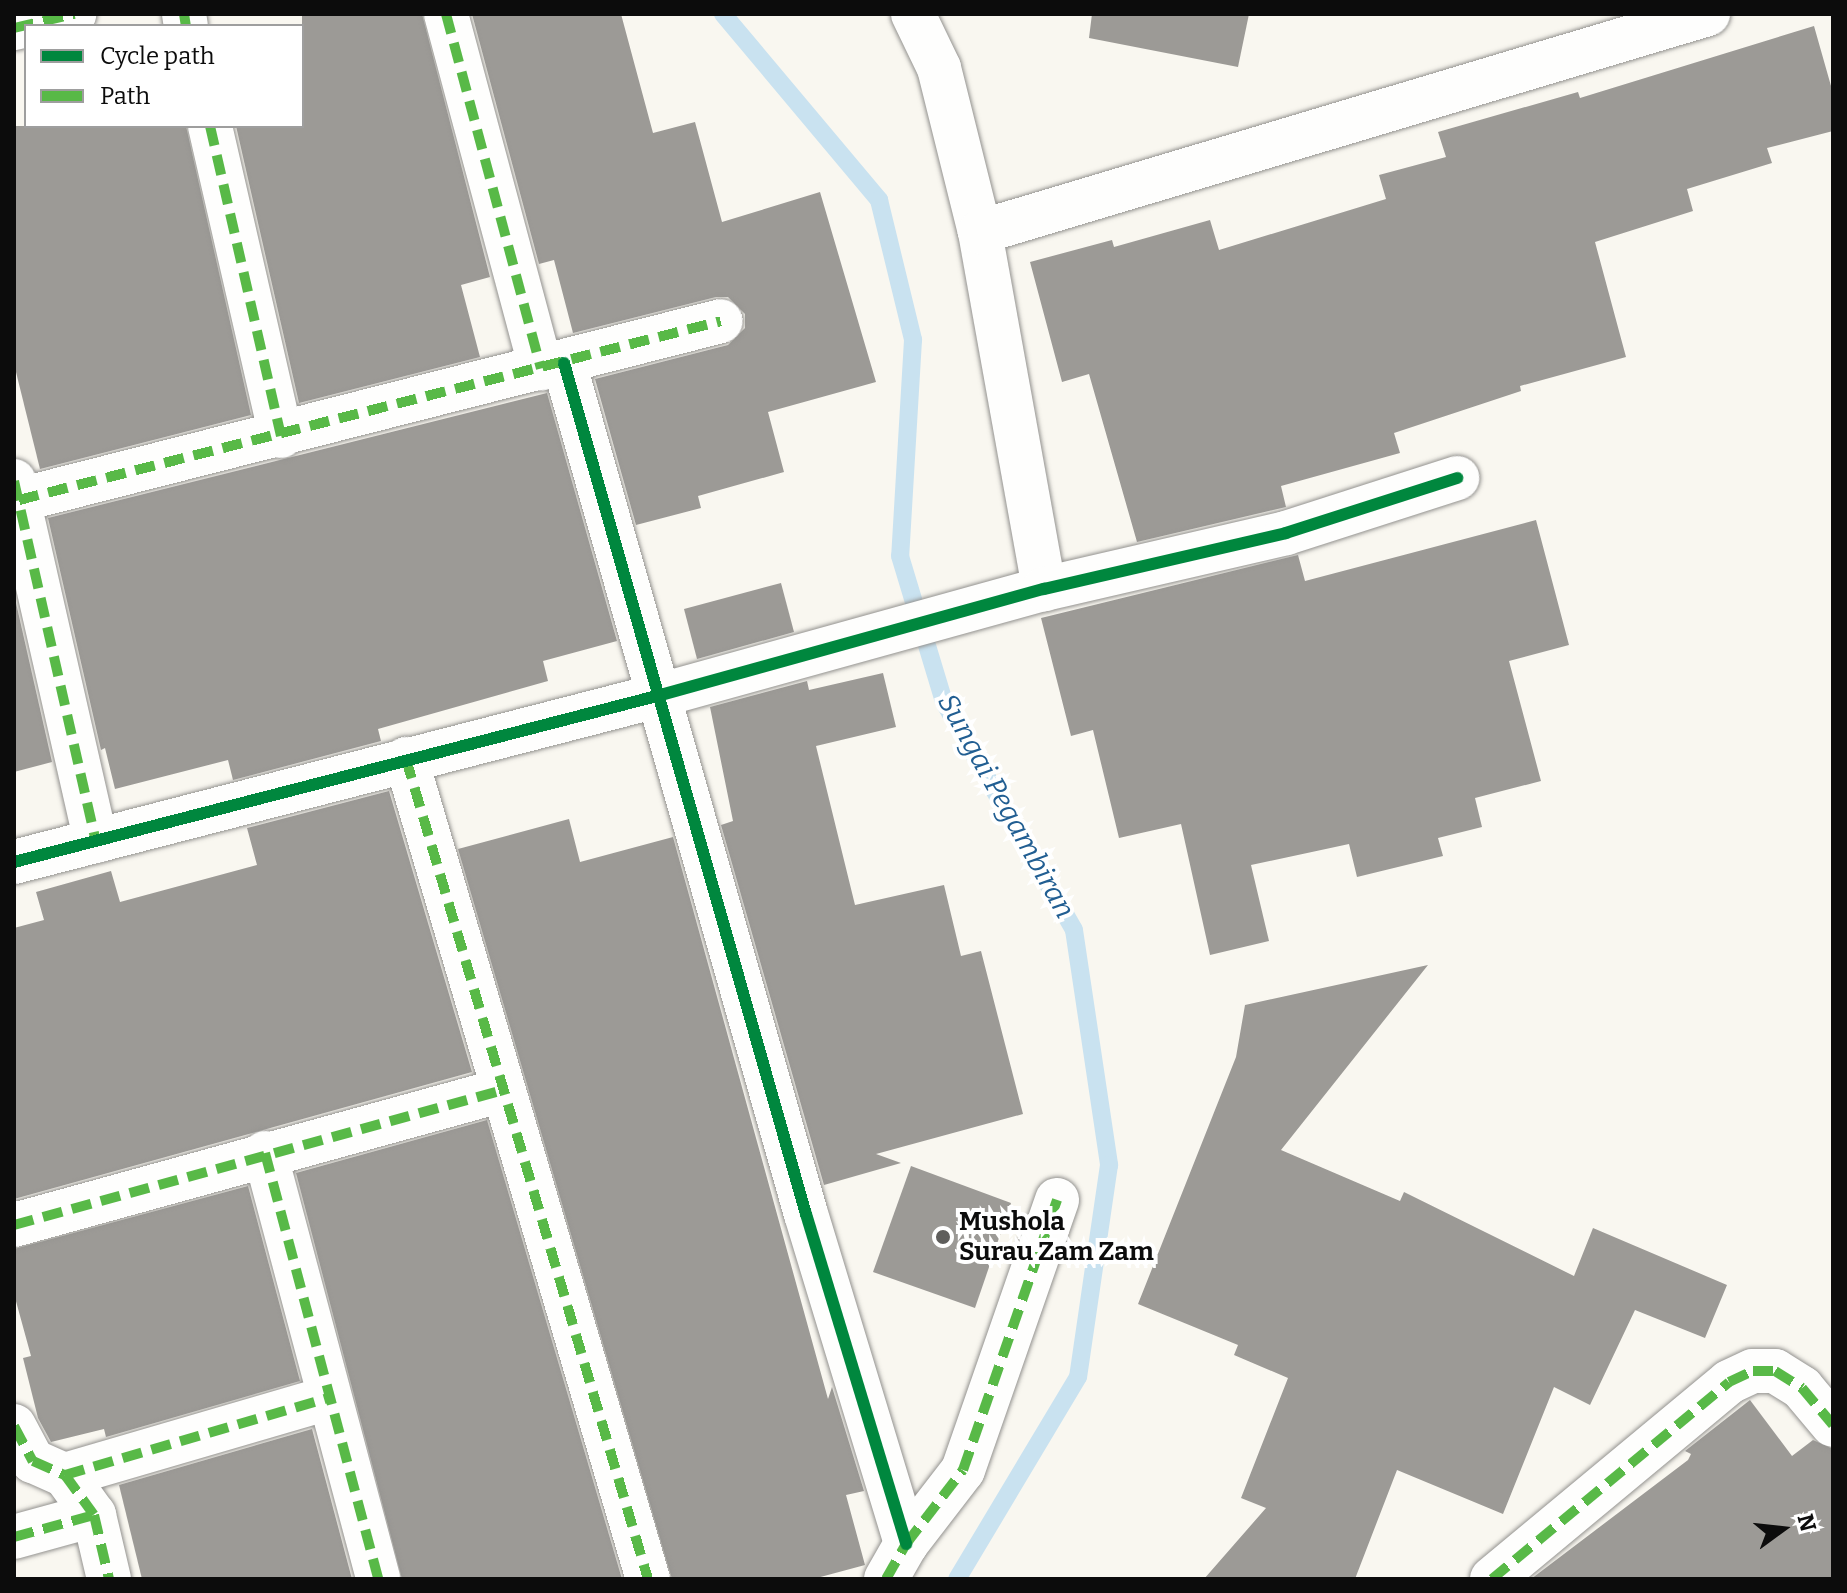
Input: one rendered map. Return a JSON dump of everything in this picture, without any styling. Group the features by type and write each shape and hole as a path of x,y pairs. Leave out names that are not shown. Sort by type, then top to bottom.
{"street":[{"path":"31,24 74,14"},
{"path":"446,14 657,696 896,1561"},
{"path":"913,14 939,68 980,232 1032,592"},
{"path":"980,232 1708,14"},
{"path":"210,128 281,436"},
{"path":"96,841 16,491 281,436 721,321"},
{"path":"14,862 657,696 1032,592 1286,533 1457,478"},
{"path":"406,759 648,1579"},
{"path":"14,1225 265,1153 503,1090"},
{"path":"265,1153 378,1579"},
{"path":"896,1561 963,1470 1057,1200"},
{"path":"1492,1579 1729,1382 1753,1371 1775,1371 1802,1388 1833,1425"},
{"path":"65,1475 329,1398"},
{"path":"14,1426 33,1461 65,1475 94,1515 109,1579"},
{"path":"14,1537 94,1515"}],"building":[{"path":"302,14 422,14 490,277 461,285 480,357 299,403 236,128 304,128"},
{"path":"472,14 621,14 653,133 695,122 722,222 820,192 876,382 768,412 784,472 698,496 701,508 636,525 595,379 728,345 745,328 745,314 728,297 716,297 573,333 554,260 539,264"},
{"path":"1092,14 1249,14 1238,67 1089,38"},
{"path":"1814,26 1833,93 1833,131 1767,148 1772,163 1687,189 1693,211 1595,242 1626,357 1520,386 1521,391 1394,433 1400,453 1281,486 1286,507 1137,542 1089,374 1062,382 1030,262 1112,240 1114,247 1210,220 1219,250 1386,199 1379,175 1446,157 1438,132 1578,92 1580,98"},
{"path":"14,126 186,128 251,415 40,469 14,364"},
{"path":"547,393 617,641 543,661 548,681 378,729 381,741 233,780 228,760 115,789 105,748 101,750 48,518"},
{"path":"1536,520 1569,645 1509,661 1541,781 1475,798 1482,827 1438,838 1443,856 1357,877 1349,844 1251,865 1269,941 1210,955 1181,824 1119,838 1093,730 1071,736 1041,618 1298,555 1305,581"},
{"path":"781,583 794,632 697,659 684,609"},
{"path":"14,594 52,762 14,772"},
{"path":"883,673 896,727 816,746 855,905 944,885 961,956 981,951 1023,1114 876,1154 901,1163 824,1185 721,825 733,821 710,707 807,681 809,690"},
{"path":"389,791 472,1072 14,1199 14,928 44,920 36,892 111,871 120,902 257,865 247,828"},
{"path":"569,819 580,862 673,837 828,1399 832,1387 864,1491 846,1495 865,1565 813,1579 672,1579 458,849"},
{"path":"1428,965 1281,1150 1400,1201 1404,1192 1574,1276 1593,1228 1727,1285 1705,1338 1635,1310 1590,1405 1554,1387 1503,1514 1397,1470 1355,1579 1204,1579 1266,1508 1241,1498 1288,1378 1234,1355 1238,1345 1138,1304 1236,1057 1245,1005"},
{"path":"487,1120 622,1579 402,1579 296,1173"},
{"name":"Mushola Surau Zam Zam","path":"911,1166 1011,1203 975,1308 873,1272"},
{"path":"248,1186 300,1381 106,1437 104,1429 51,1442 38,1418 23,1358 31,1356 14,1294 14,1249"},
{"path":"1750,1400 1792,1456 1813,1440 1833,1449 1833,1579 1531,1579 1688,1460 1691,1454 1685,1451"},
{"path":"312,1429 352,1579 142,1579 119,1485"}],"waterway":[{"name":"Sungai Pegambiran","path":"723,14 879,200 913,340 900,556 944,702 1074,930 1109,1165 1078,1377 957,1579"}],"marked path":[{"path":"31,24 74,14"},
{"path":"184,14 186,24"},
{"path":"446,14 541,369"},
{"path":"14,28 24,26"},
{"path":"210,128 281,436"},
{"path":"19,500 721,321"},
{"path":"14,481 96,841"},
{"path":"406,759 648,1579"},
{"path":"14,1225 503,1090"},
{"path":"265,1153 378,1579"},
{"path":"886,1579 906,1544 963,1470 1057,1200"},
{"path":"1492,1579 1729,1382 1753,1371 1775,1371 1802,1388 1833,1425"},
{"path":"65,1475 329,1398"},
{"path":"14,1426 33,1461 65,1475 94,1515 109,1579"},
{"path":"14,1537 94,1515"}],"cycle path":[{"path":"564,363 806,1214 906,1544"},
{"path":"14,862 657,696 1044,589 1286,533 1457,478"}],"place":[{"name":"Mushola Surau Zam Zam","path":"943,1237"}]}
